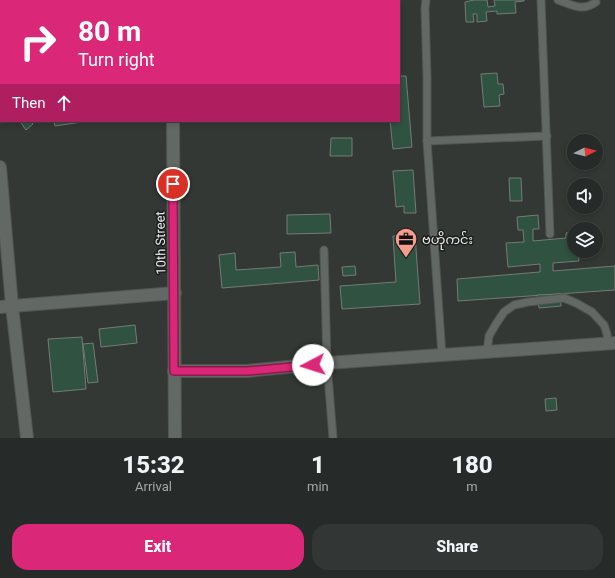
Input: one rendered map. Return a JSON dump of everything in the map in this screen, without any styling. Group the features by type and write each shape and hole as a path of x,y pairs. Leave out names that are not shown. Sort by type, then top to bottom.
{"street":[{"name":"10th Street","path":"173,122 175,438"},
{"path":"0,166 12,306 27,438"},
{"path":"0,307 175,293"},
{"path":"174,371 248,371 611,343"}],"lane":[{"path":"426,0 427,141 442,355"},
{"path":"541,0 550,234"},
{"path":"558,0 582,8 591,6 596,2"},
{"path":"427,141 546,136"},
{"path":"324,250 328,364 333,438"},
{"path":"487,352 489,336 504,312 514,305 564,298 592,312 604,325 611,343"}],"building":[{"path":"487,0 488,7 495,6 494,0 524,1 515,2 516,13 497,14 497,11 486,12 487,21 477,22 477,14 473,14 474,22 466,22 465,2"},
{"path":"497,73 498,84 503,84 504,94 499,95 500,106 484,107 481,74"},
{"path":"400,76 406,76 412,147 393,149 390,122 400,122"},
{"path":"32,122 33,124 26,130 21,123"},
{"path":"54,122 82,122 55,126"},
{"path":"331,138 352,138 352,156 330,156"},
{"path":"413,170 416,213 404,213 404,206 396,207 393,171"},
{"path":"509,178 521,178 522,201 510,201"},
{"path":"330,214 331,233 287,234 287,215"},
{"path":"538,215 539,229 533,229 533,241 566,238 567,233 567,258 579,258 579,261 553,263 553,271 615,266 615,290 458,301 457,279 540,272 540,264 508,267 506,243 524,242 523,230 518,230 517,217"},
{"name":"ဗဟိုကင်း","path":"415,235 420,304 342,309 340,286 396,282 393,236"},
{"path":"295,252 296,267 318,265 319,280 222,288 219,255 235,253 236,270 281,267 280,253"},
{"path":"355,266 356,275 343,276 342,267"},
{"path":"560,294 561,306 539,308 537,295"},
{"path":"135,325 137,343 101,347 99,329"},
{"path":"82,337 86,389 53,392 48,339"},
{"path":"93,343 98,382 88,383 83,344"},
{"path":"556,398 557,410 546,411 545,399"}],"place":[{"name":"ဗဟိုကင်း","path":"406,258"}],"route":[{"path":"173,184 175,293 174,371 248,371 313,365"}]}
